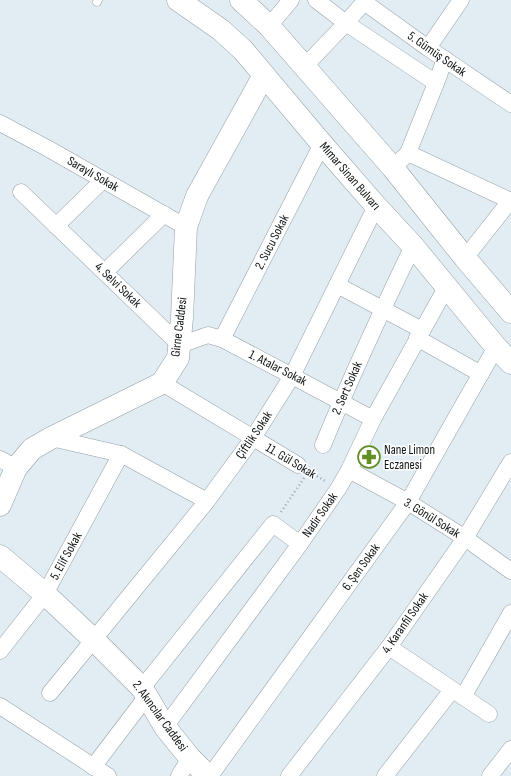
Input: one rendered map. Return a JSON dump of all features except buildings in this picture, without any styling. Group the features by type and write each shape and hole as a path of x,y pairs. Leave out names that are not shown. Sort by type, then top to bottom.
{"main road":[{"name":"Mimar Sinan Bulvarı","path":"178,0 221,30 243,50 322,144 413,246 496,347 511,363"},
{"path":"240,0 269,26 305,66 401,161 465,258 511,312"},
{"name":"Girne Caddesi","path":"162,383 178,358 182,318 186,227 197,196 264,74"},
{"path":"0,505 8,463 51,438 162,383"},
{"name":"2. Akıncılar Caddesi","path":"0,556 45,594 94,640 144,692 165,727 190,758 209,776"}],"street":[{"path":"269,26 291,0"},
{"path":"316,0 346,23 436,84"},
{"path":"428,48 461,0"},
{"path":"305,66 365,1"},
{"name":"5. Gümüş Sokak","path":"365,1 428,48 511,104"},
{"path":"445,59 436,84 401,161 510,201 465,258"},
{"name":"Saraylı Sokak","path":"0,123 186,227"},
{"name":"2. Sucu Sokak","path":"222,339 322,144"},
{"path":"56,226 103,180"},
{"name":"4. Selvi Sokak","path":"21,192 180,344"},
{"name":"Çiftlik Sokak","path":"94,640 207,501 253,438 292,376 376,206"},
{"path":"105,272 164,214"},
{"name":"2. Sert Sokak","path":"323,445 382,309 413,246"},
{"path":"337,285 382,309 481,374"},
{"name":"Nadir Sokak","path":"165,727 300,544 338,489 349,470 373,419 446,286"},
{"name":"1. Atalar Sokak","path":"180,344 208,335 222,339 373,419"},
{"name":"6. Şen Sokak","path":"209,776 408,502 496,347"},
{"name":"11. Gül Sokak","path":"162,383 303,468"},
{"path":"51,438 121,454 207,501"},
{"name":"5. Elif Sokak","path":"0,651 45,594 121,454"},
{"name":"4. Karanfil Sokak","path":"289,776 389,647 465,538 511,462"},
{"name":"3. Gönül Sokak","path":"349,470 408,502 465,538 511,571"},
{"path":"93,767 144,692 272,524 300,544"},
{"path":"385,776 458,694 511,613"},
{"path":"50,693 94,640"},
{"path":"389,647 489,714"},
{"path":"0,706 108,776"},
{"path":"490,776 511,749"},
{"path":"179,776 190,758"}],"path":[{"name":"11. Gül Sokak","path":"303,468 338,489"},
{"path":"272,524 303,468"}],"place":[{"name":"Nane Limon Eczanesi","path":"369,457"}]}
